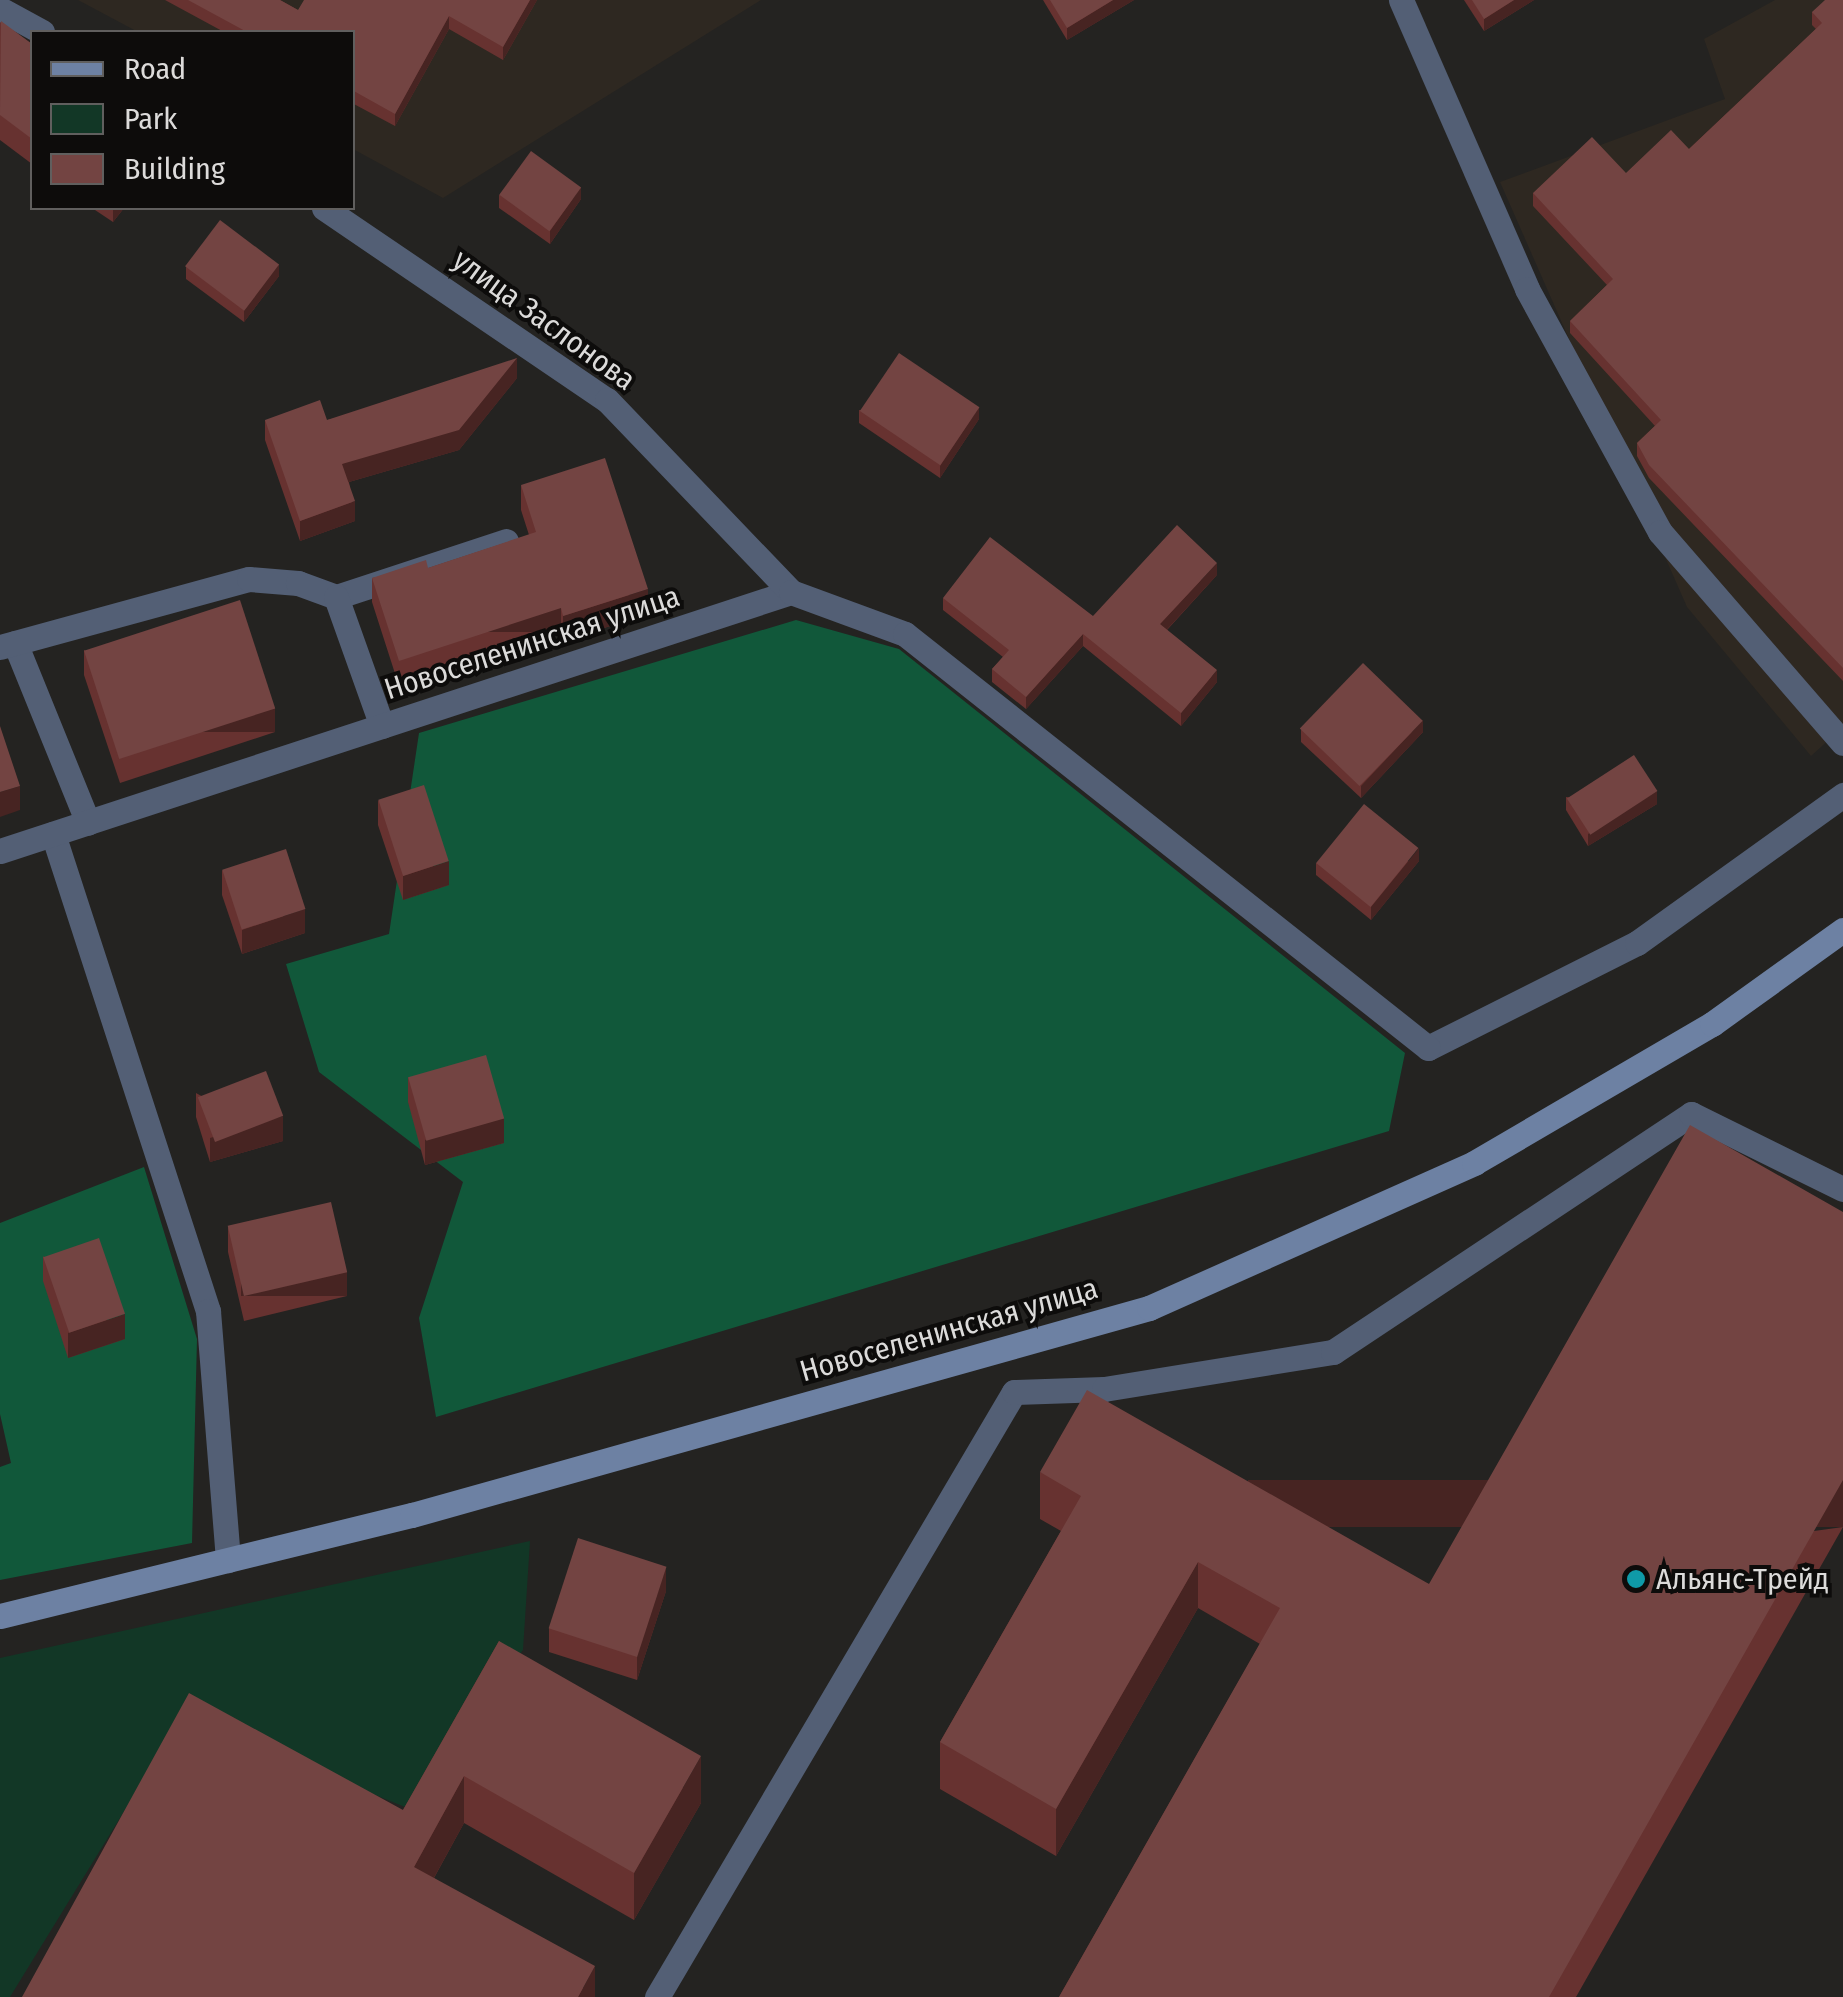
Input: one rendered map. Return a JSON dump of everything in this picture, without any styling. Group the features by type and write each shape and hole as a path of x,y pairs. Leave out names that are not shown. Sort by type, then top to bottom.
{"main road":[{"name":"Новоселенинская улица","path":"0,1616 412,1515 1149,1308 1474,1163 1712,1024 1843,930"}],"street":[{"path":"1401,0 1527,289 1660,532 1843,743"},
{"path":"0,9 38,30"},
{"name":"улица Заслонова","path":"327,210 607,400 791,592"},
{"path":"88,822 8,645 249,579 298,583 336,597 506,541"},
{"path":"791,592 905,634 1428,1048 1637,943 1843,795"},
{"name":"Новоселенинская улица","path":"0,851 791,592"},
{"path":"336,597 382,726"},
{"path":"53,834 208,1311 228,1560"},
{"path":"657,1997 1014,1392 1104,1388 1333,1352 1692,1114 1843,1189"}],"shaded area":[{"path":"78,0 761,0 443,198 355,150 355,30 134,30"},
{"path":"1775,0 1843,0 1843,727 1811,756 1687,607 1500,182 1725,99 1704,39"}],"green space":[{"path":"796,620 899,649 1405,1053 1389,1131 436,1417 419,1318 463,1182 319,1072 286,964 389,934 419,733"},
{"path":"144,1167 197,1339 192,1543 0,1580 0,1467 11,1463 0,1414 0,1223"},
{"path":"530,1541 523,1650 405,1807 182,1717 10,1997 0,1997 0,1658"}],"building":[{"path":"188,0 280,0 298,10 304,0 530,0 503,47 449,16 395,114 355,92 355,30 243,30"},
{"path":"1050,0 1113,0 1067,28"},
{"path":"1472,0 1514,0 1484,19"},
{"path":"1825,0 1843,0 1843,668 1649,465 1637,443 1661,420 1570,321 1613,279 1533,193 1592,137 1626,173 1671,130 1689,149 1822,23 1812,12"},
{"path":"1,21 30,43 30,138 0,115"},
{"path":"531,151 581,187 549,231 499,195"},
{"path":"220,220 279,265 244,311 185,266"},
{"path":"899,353 979,407 940,465 860,411"},
{"path":"517,358 459,430 342,464 355,501 300,521 265,420 320,400 327,420"},
{"path":"605,458 648,589 563,616 561,608 399,661 372,578 426,560 428,568 536,532 521,485"},
{"path":"1177,525 1217,563 1160,624 1217,670 1181,713 1083,634 1026,697 992,669 1009,650 943,598 990,537 1093,616"},
{"path":"240,600 275,708 119,759 84,651"},
{"path":"1363,663 1423,721 1359,786 1300,728"},
{"path":"0,726 20,786 0,792"},
{"path":"1634,755 1657,791 1590,835 1567,799"},
{"path":"424,785 449,861 403,876 378,800"},
{"path":"1364,804 1418,848 1371,907 1316,863"},
{"path":"286,849 305,909 242,930 222,870"},
{"path":"486,1055 504,1118 426,1141 408,1077"},
{"path":"266,1071 283,1116 215,1142 198,1097"},
{"name":"Альянс-Трейд","path":"1690,1125 1843,1212 1843,1480 1549,1997 1059,1997 1280,1608 1198,1562 1056,1809 940,1742 1081,1496 1040,1472 1087,1390 1429,1584"},
{"path":"331,1202 347,1272 244,1296 228,1226"},
{"path":"99,1238 125,1314 69,1333 43,1257"},
{"path":"578,1538 666,1567 637,1657 549,1628"},
{"path":"499,1641 701,1756 634,1873 464,1776 414,1867 595,1966 578,1997 22,1997 189,1693 403,1810"}],"place":[{"name":"Альянс-Трейд","path":"1636,1579"}]}
